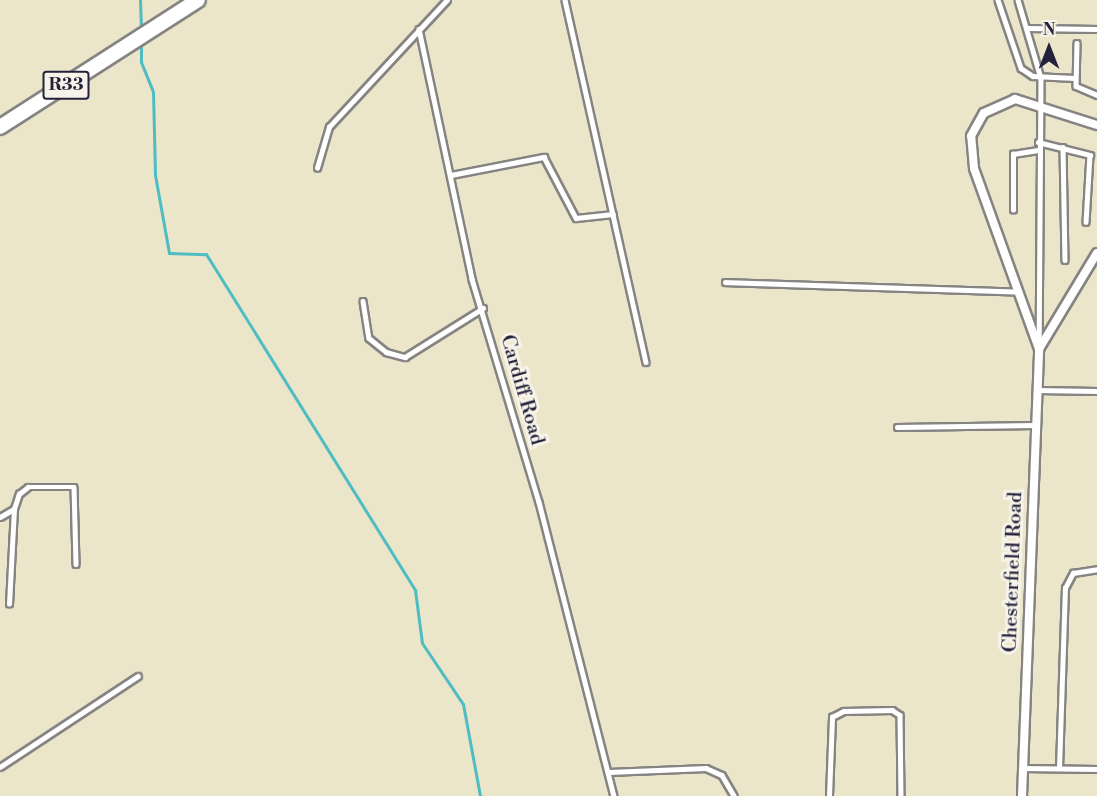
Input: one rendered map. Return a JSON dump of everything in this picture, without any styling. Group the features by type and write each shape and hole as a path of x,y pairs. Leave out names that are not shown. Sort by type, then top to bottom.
{"main road":[{"name":"R33","path":"0,127 198,0"}],"street":[{"name":"Chesterfield Road","path":"1022,796 1039,349 974,168 971,136 977,121 998,104 1015,99 1039,104 1097,125"},
{"name":"Chesterfield Road","path":"1039,349 1097,253"}],"lane":[{"path":"317,168 328,127 447,0"},
{"path":"565,0 646,362"},
{"path":"998,0 1018,64 1041,78 1075,78"},
{"path":"1018,0 1041,78 1039,104"},
{"path":"1028,28 1097,29"},
{"name":"Cardiff Road","path":"419,29 483,308 614,796"},
{"path":"1077,43 1075,78 1079,89 1097,95"},
{"name":"Chesterfield Road","path":"1039,104 1039,349"},
{"path":"1038,142 1084,150 1091,158 1086,222"},
{"path":"1063,147 1065,260"},
{"path":"1013,210 1013,154 1038,150"},
{"path":"452,175 544,157 576,218 614,214"},
{"path":"725,282 1020,292"},
{"path":"363,301 369,338 386,352 405,357 483,308"},
{"path":"1037,390 1097,391"},
{"path":"897,427 1036,425"},
{"path":"9,604 15,509 19,494 34,484 74,487 76,564"},
{"path":"0,517 15,509"},
{"path":"1059,768 1065,588 1073,573 1097,569"},
{"path":"0,767 138,676"},
{"path":"829,796 832,717 844,711 892,710 900,715 901,796"},
{"path":"609,772 706,768 722,775 734,796"},
{"path":"1022,768 1097,768"}],"waterway":[{"path":"140,0 141,31"},
{"path":"141,41 141,62 153,92 155,175 169,253 206,254 415,590 422,643 463,704 480,796"}]}
